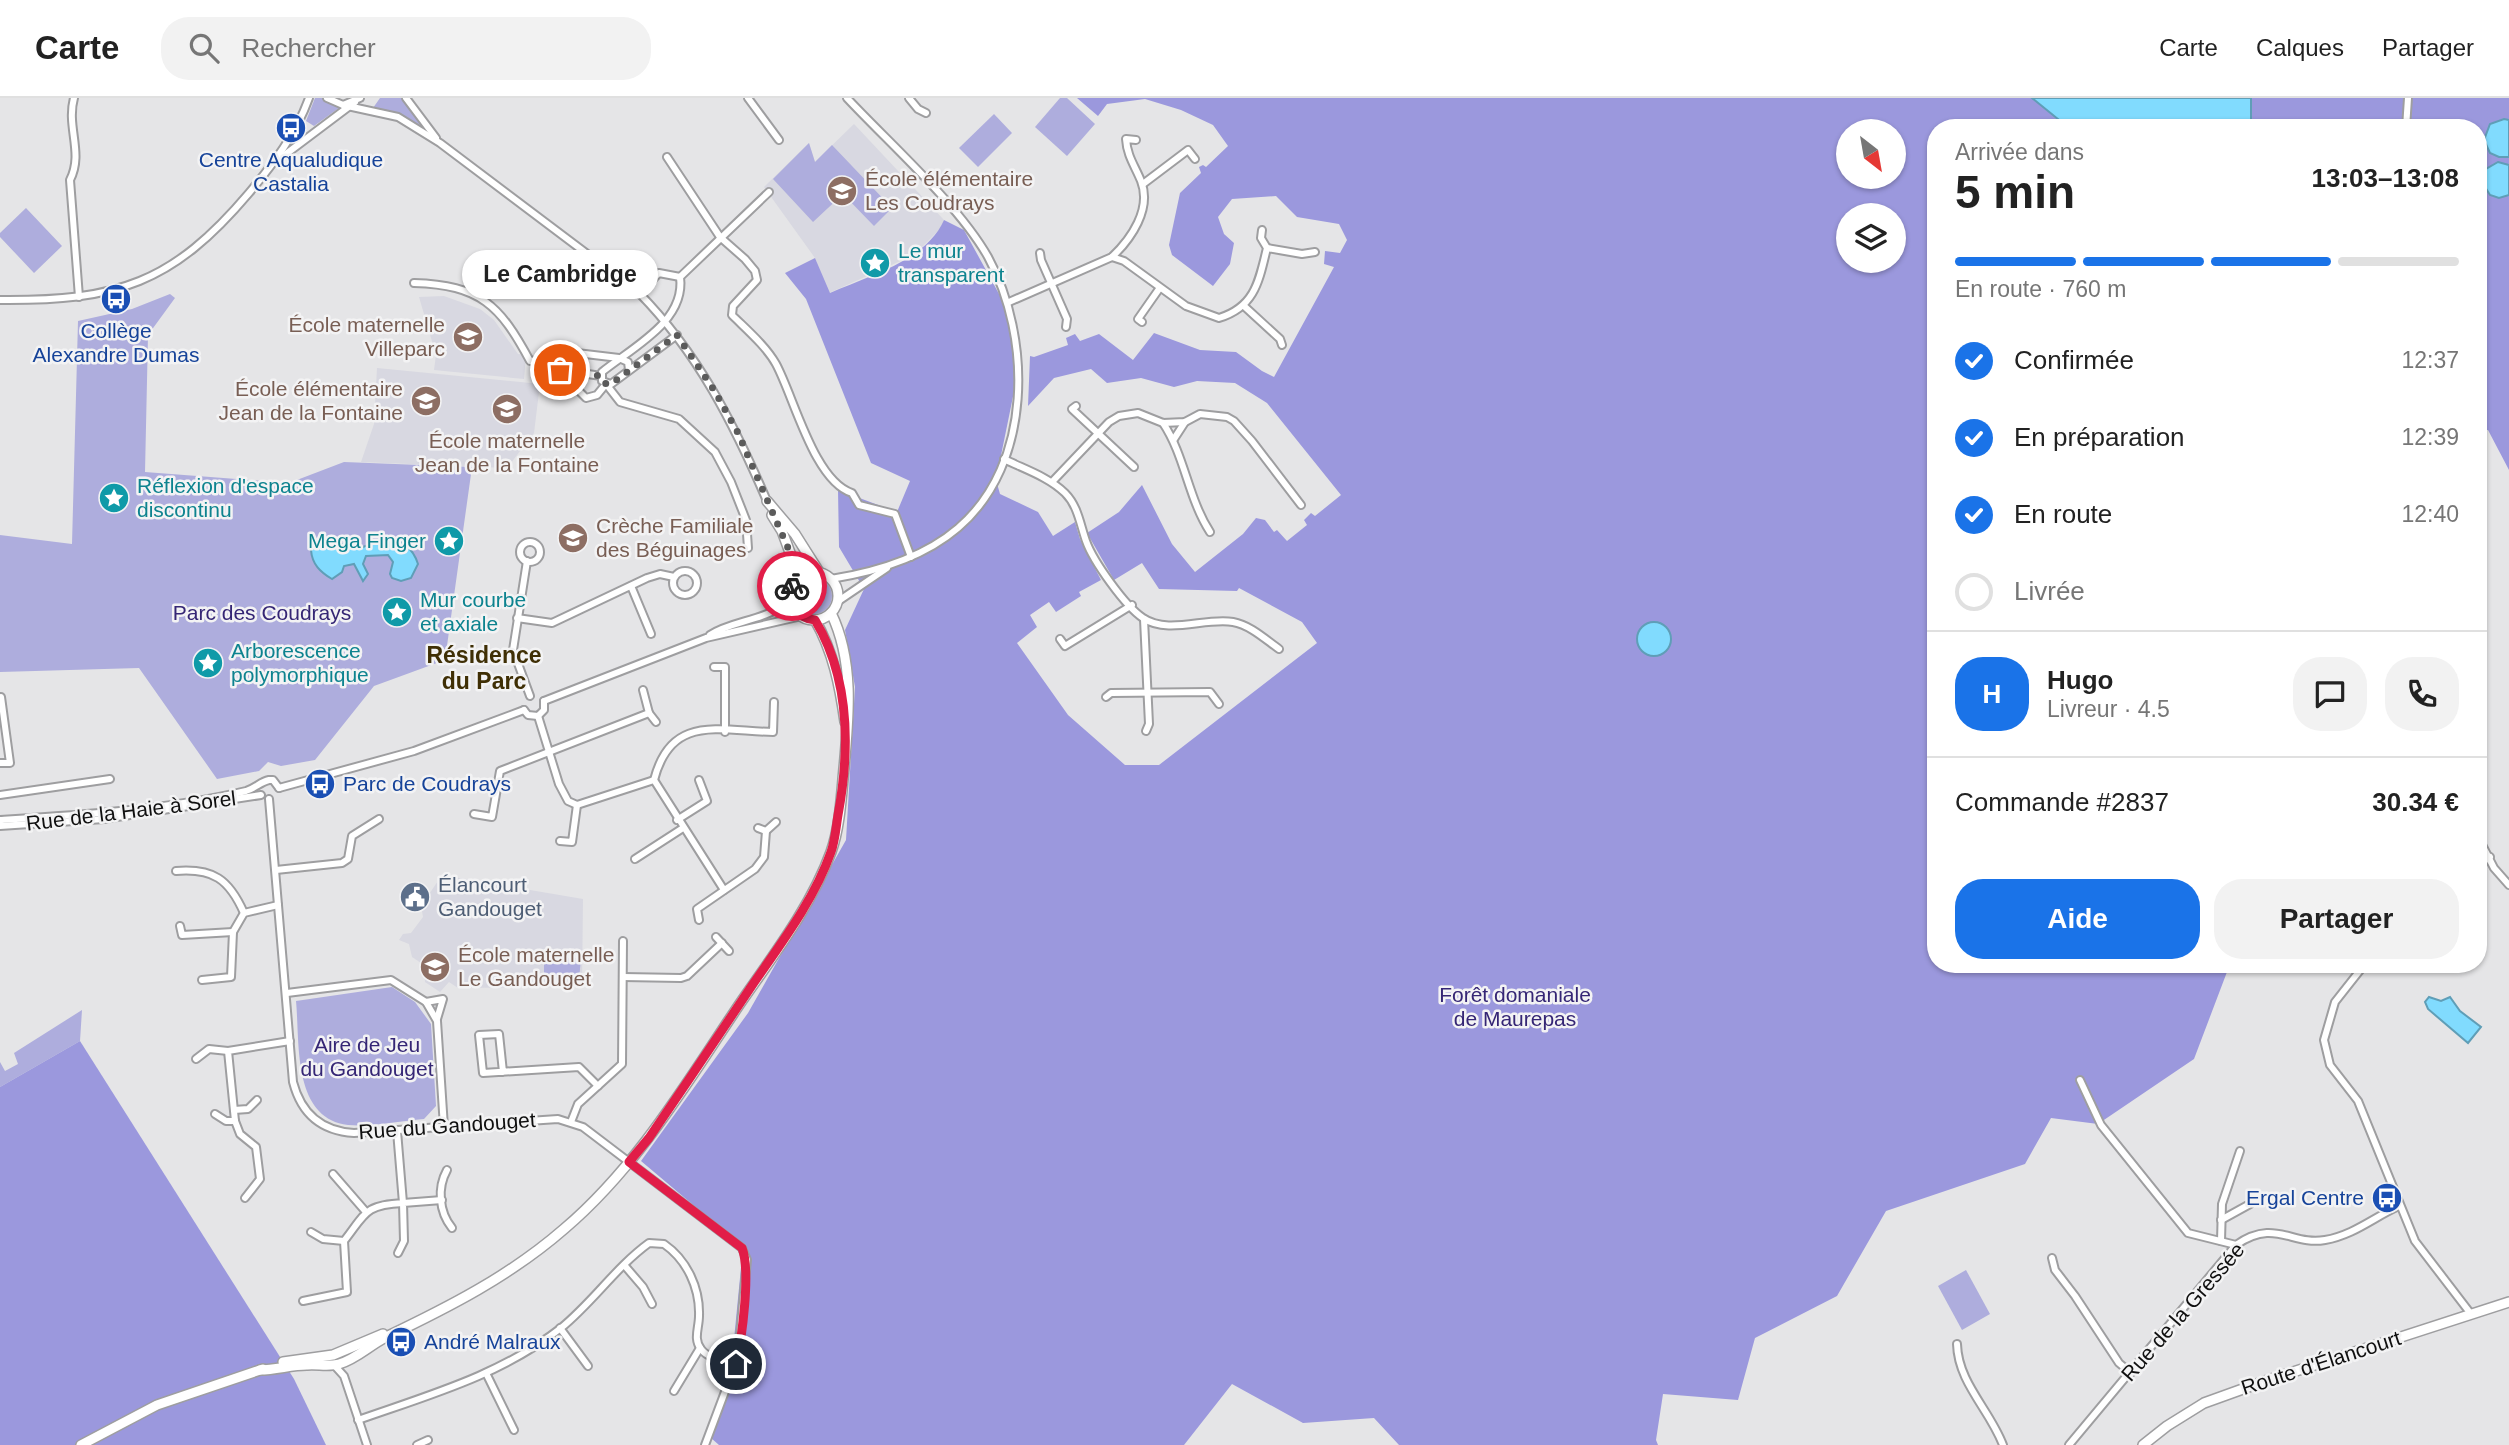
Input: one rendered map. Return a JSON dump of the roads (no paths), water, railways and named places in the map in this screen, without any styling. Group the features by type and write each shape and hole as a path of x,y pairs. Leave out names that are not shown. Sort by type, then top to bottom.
{"street":[{"path":"74,98 70,113 77,146 75,170 70,180 79,297"},
{"path":"0,300 79,297 117,290 178,262 223,223 274,163 301,121 309,98"},
{"path":"327,98 398,117 439,143 639,293 677,335 722,403 782,531 799,577"},
{"path":"406,98 439,143"},
{"path":"748,98 779,140"},
{"path":"831,579 911,557 959,527 981,503 1004,459 1014,418 1020,373 1009,302 987,256 965,224 847,98"},
{"path":"909,98 918,109 926,113"},
{"path":"2407,119 2408,98"},
{"path":"274,163 352,103"},
{"path":"1009,302 1112,257 1126,244 1138,225 1143,201 1143,184 1126,152 1126,139 1136,139"},
{"path":"1143,184 1188,150 1195,159"},
{"path":"667,157 720,237 755,271 757,280 733,306 732,314 775,361 818,461 843,490 852,493 859,505 895,514 911,557"},
{"path":"680,277 769,192"},
{"path":"1262,230 1261,239 1267,248 1302,254 1315,253"},
{"path":"1112,257 1124,261 1159,289 1186,306 1219,318 1244,306 1258,283 1267,248"},
{"path":"1040,253 1067,319 1066,327"},
{"path":"639,293 659,274 680,277"},
{"path":"601,376 602,372 666,321 676,309 682,291 680,277"},
{"path":"414,283 446,284 480,296 504,318 530,361 552,360 560,351 619,358 628,362 629,370"},
{"path":"1142,322 1138,319 1159,289"},
{"path":"1244,306 1280,339 1282,345"},
{"path":"581,373 578,390 586,398 597,395 606,384 611,384 677,335"},
{"path":"552,360 555,369 601,376 620,402 680,419 715,452 731,482 746,520 748,548"},
{"path":"1076,406 1073,409 1134,467"},
{"path":"1052,482 1109,422 1138,413 1163,423 1185,422 1200,414 1213,414 1234,421 1301,505"},
{"path":"1174,439 1185,422"},
{"path":"1163,423 1174,439 1199,515 1210,532"},
{"path":"1004,459 1052,482 1075,505 1086,543 1099,568 1144,619 1177,626 1234,622 1250,629 1279,649"},
{"path":"767,501 795,534 819,572 831,579 837,590 837,602"},
{"path":"527,561 513,650 530,696"},
{"path":"819,572 799,577 792,586 790,597 793,608 802,616 815,620 831,613 837,602 895,563"},
{"path":"517,618 552,623 660,574 674,577"},
{"path":"631,586 651,634"},
{"path":"706,638 718,629 777,609 790,597"},
{"path":"1060,639 1065,646 1132,605"},
{"path":"342,1374 346,1361 489,1285 534,1253 586,1209 649,1138 806,905 832,850 850,717 843,648 831,613"},
{"path":"544,701 706,638 802,616"},
{"path":"1144,619 1149,724 1146,732"},
{"path":"815,620 829,649 838,678 847,737"},
{"path":"714,667 725,667 725,732"},
{"path":"643,690 649,713 656,722"},
{"path":"1106,697 1111,693 1210,692 1219,704"},
{"path":"530,696 540,696 544,701 544,710 538,716 528,715 524,710 525,700 530,696"},
{"path":"0,763 10,763 1,697"},
{"path":"654,780 667,747 677,738 698,731 772,732 774,702"},
{"path":"279,788 414,751 524,710"},
{"path":"474,814 492,817 500,771 649,713"},
{"path":"538,716 559,784 568,801 577,805 654,780"},
{"path":"0,795 110,779"},
{"path":"269,780 273,780 279,788 276,797 270,799 261,795 260,786 269,780"},
{"path":"654,780 682,828 724,890"},
{"path":"677,820 707,801 699,780"},
{"name":"Rue de la Haie à Sorel","path":"0,820 125,810 219,796 260,786"},
{"name":"Rue de la Haie à Sorel","path":"0,826 104,818 261,795"},
{"name":"Rue du Gandouget","path":"270,799 296,1093 313,1119 341,1132 543,1120 571,1122"},
{"path":"560,841 572,842 577,805"},
{"path":"276,870 342,863 348,859 352,836 379,819"},
{"path":"697,909 760,863 766,847 766,831 776,822"},
{"path":"635,859 682,828"},
{"path":"758,828 766,831"},
{"path":"2487,852 2494,867 2509,885"},
{"path":"176,871 200,870 215,875 234,892 244,913"},
{"path":"690,904 697,909 699,920"},
{"path":"202,979 230,977 233,932 244,913 278,905"},
{"path":"180,926 181,935 233,932"},
{"path":"716,937 729,951"},
{"path":"623,941 622,1064 578,1104 571,1122 583,1128 742,1248 747,1260 744,1313 736,1364 705,1445"},
{"path":"623,977 687,976 722,943"},
{"path":"2358,973 2335,1002 2324,1040 2330,1065 2358,1101 2415,1241 2471,1314"},
{"path":"287,993 391,980 426,1002 437,1021"},
{"path":"426,1002 443,999 437,1021 444,1127"},
{"path":"503,1072 499,1034 479,1035 482,1073 503,1072 579,1067 598,1086"},
{"path":"196,1059 209,1049 228,1051 290,1041"},
{"path":"228,1051 235,1121 240,1134 256,1147 260,1179 245,1198"},
{"path":"2080,1080 2101,1125 2188,1233 2236,1245"},
{"path":"234,1110 248,1109 257,1100"},
{"path":"215,1114 226,1121 235,1121"},
{"path":"397,1130 404,1241 398,1252"},
{"path":"2221,1241 2222,1204 2240,1151"},
{"path":"447,1170 441,1180 443,1216 452,1228"},
{"path":"333,1174 366,1212"},
{"path":"303,1301 347,1292 344,1241 366,1212 378,1204 442,1200"},
{"path":"2221,1220 2250,1204"},
{"name":"Rue de la Gressée","path":"2068,1445 2236,1245 2246,1238 2268,1233 2322,1241 2351,1233 2399,1206"},
{"path":"311,1232 323,1239 344,1241"},
{"path":"358,1420 486,1373 521,1356 590,1303 649,1242 664,1244 688,1268 696,1289 699,1316 696,1336 700,1348 708,1356 736,1364"},
{"path":"2052,1258 2055,1270 2119,1363 2131,1373"},
{"path":"625,1266 643,1287 652,1304"},
{"name":"Route d'Élancourt","path":"2143,1445 2204,1403 2509,1302"},
{"path":"81,1445 157,1405 282,1363 336,1357 434,1315"},
{"path":"560,1328 589,1366"},
{"path":"1957,1344 1958,1359 1973,1393 1997,1427 2003,1445"},
{"path":"674,1391 700,1348"},
{"path":"336,1357 346,1361"},
{"path":"336,1357 368,1445"},
{"path":"486,1373 514,1430"},
{"path":"417,1445 428,1440"}],"place":[{"name":"Centre Aqualudique Castalia","path":"291,128"},
{"name":"École élémentaire Les Coudrays","path":"842,191"},
{"name":"Le mur transparent","path":"875,263"},
{"name":"Collège Alexandre Dumas","path":"116,299"},
{"name":"École maternelle Villeparc","path":"468,337"},
{"name":"Le Cambridge","path":"560,370"},
{"name":"École élémentaire Jean de la Fontaine","path":"426,401"},
{"name":"École maternelle Jean de la Fontaine","path":"507,409"},
{"name":"Réflexion d'espace discontinu","path":"114,498"},
{"name":"Crèche Familiale des Béguinages","path":"573,538"},
{"name":"Mega Finger","path":"449,541"},
{"name":"Mur courbe et axiale","path":"397,612"},
{"name":"Arborescence polymorphique","path":"208,663"},
{"name":"Parc de Coudrays","path":"320,784"},
{"name":"Élancourt Gandouget","path":"415,897"},
{"name":"École maternelle Le Gandouget","path":"435,967"},
{"name":"Ergal Centre","path":"2387,1198"},
{"name":"André Malraux","path":"401,1342"}],"district":[{"name":"Résidence du Parc","path":"484,668"}],"park label":[{"name":"Parc des Coudrays","path":"262,613"},
{"name":"Forêt domaniale de Maurepas","path":"1515,1007"},
{"name":"Aire de Jeu du Gandouget","path":"367,1057"}]}
